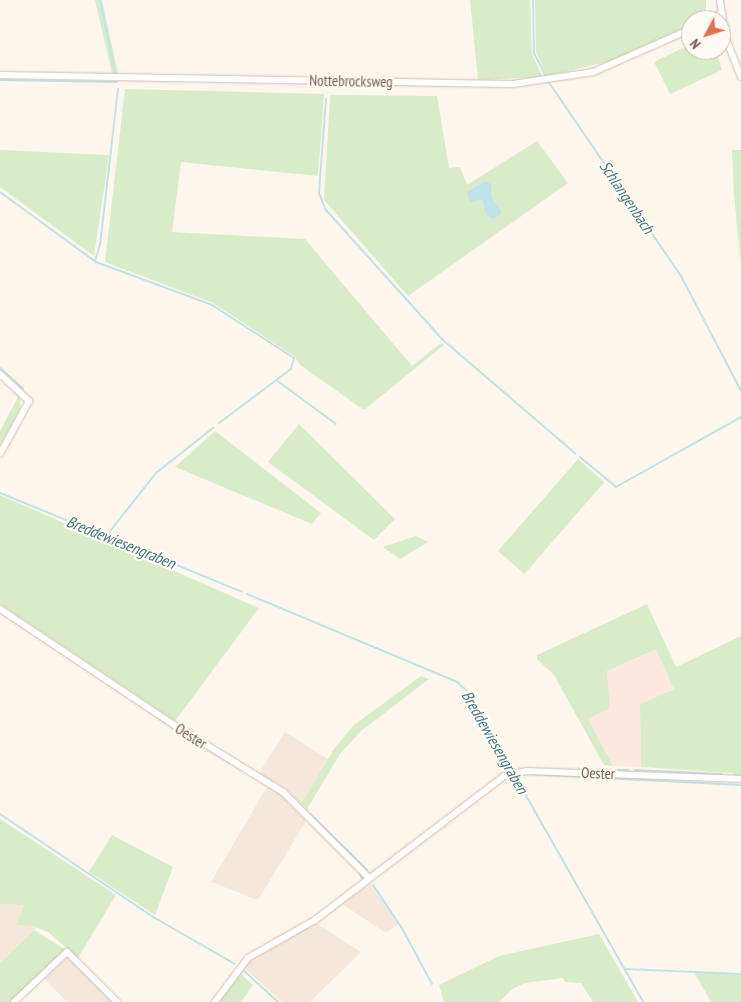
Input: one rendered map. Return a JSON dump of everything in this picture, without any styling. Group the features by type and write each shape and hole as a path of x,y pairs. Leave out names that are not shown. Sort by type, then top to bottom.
{"street":[{"name":"Nottebrocksweg","path":"0,75 498,84 542,82 616,64 681,34"},
{"path":"731,51 741,77"},
{"path":"0,374 29,401 0,454"},
{"name":"Oester","path":"0,609 166,720 283,792 369,878"},
{"name":"Oester","path":"215,1002 248,958 315,920 504,776 527,771 741,779"},
{"path":"14,1002 67,952 117,1002"}],"shaded area":[{"path":"656,649 674,689 640,704 641,767 613,766 588,719 610,708 607,671"},
{"path":"285,732 328,759 301,804 285,788 259,773"},
{"path":"267,787 281,794 306,821 258,900 211,882"},
{"path":"370,884 399,924 386,933 342,904"},
{"path":"0,904 24,905 33,926 37,927 0,963"},
{"path":"316,923 361,952 310,1002 282,1002 243,967 254,956"},
{"path":"64,956 69,956 114,1002 67,1002 43,977"}],"green space":[{"path":"95,0 102,0 118,73 112,73"},
{"path":"470,0 530,0 532,54 543,77 478,80"},
{"path":"535,0 706,0 706,10 681,10 681,29 614,60 547,76 536,52"},
{"path":"681,49 681,60 719,60 722,70 670,94 654,62"},
{"path":"125,89 324,94 318,176 181,162 172,232 305,239 412,366 441,343 444,345 364,410 300,365 295,357 213,303 105,262"},
{"path":"330,95 437,96 449,168 460,167 467,185 537,141 568,183 408,296 324,200"},
{"path":"0,150 109,155 94,256 0,187"},
{"path":"732,150 741,150 741,264 734,195"},
{"path":"19,395 21,408 0,445 0,431"},
{"path":"299,424 395,519 374,540 268,462"},
{"path":"215,431 321,513 312,524 175,467"},
{"path":"578,459 604,482 524,574 498,551"},
{"path":"0,495 259,608 175,721 0,604"},
{"path":"416,536 428,542 400,559 383,547"},
{"path":"647,604 676,667 741,636 741,777 734,777 733,773 641,767 640,704 674,689 656,649 607,671 610,708 588,719 613,766 604,765 554,675 537,659 537,655"},
{"path":"421,676 429,679 361,731 340,754 307,809 301,804 334,749 354,725"},
{"path":"0,819 116,895 78,958 48,932 33,926 16,925 24,905 0,904"},
{"path":"112,835 173,867 155,915 89,872"},
{"path":"34,930 66,950 11,1002 0,1002 0,963"},
{"path":"599,934 638,1002 593,1002 581,983 565,982 563,978 525,983 512,989 499,1002 444,1002 439,985 499,956"},
{"path":"238,971 253,985 241,1002 217,1002"},
{"path":"694,972 741,975 741,1002 711,1002"}],"water":[{"path":"485,181 491,184 491,197 501,210 501,214 493,219 486,215 482,199 470,202 467,192"}],"waterway":[{"path":"100,0 115,73"},
{"name":"Schlangenbach","path":"533,0 534,53 546,77"},
{"path":"0,80 117,82"},
{"name":"Schlangenbach","path":"548,81 681,276 741,391"},
{"path":"95,261 100,245 118,89"},
{"path":"326,99 319,193 325,209 443,340 575,453"},
{"path":"0,192 96,262 212,305 294,358 291,369 219,423"},
{"path":"0,368 23,389"},
{"path":"276,380 336,424"},
{"path":"580,457 616,487 741,417"},
{"path":"107,535 156,473 213,428"},
{"name":"Breddewiesengraben","path":"0,493 242,592"},
{"name":"Breddewiesengraben","path":"247,594 457,682 466,690 643,1002"},
{"path":"158,718 230,763"},
{"path":"611,770 628,770"},
{"path":"635,770 721,774"},
{"path":"517,777 526,774 741,785"},
{"path":"0,814 155,918 235,964"},
{"path":"310,814 367,870"},
{"path":"360,873 362,879"},
{"path":"373,885 403,930 432,984"},
{"path":"242,969 278,1002"},
{"path":"626,969 741,974"}]}
